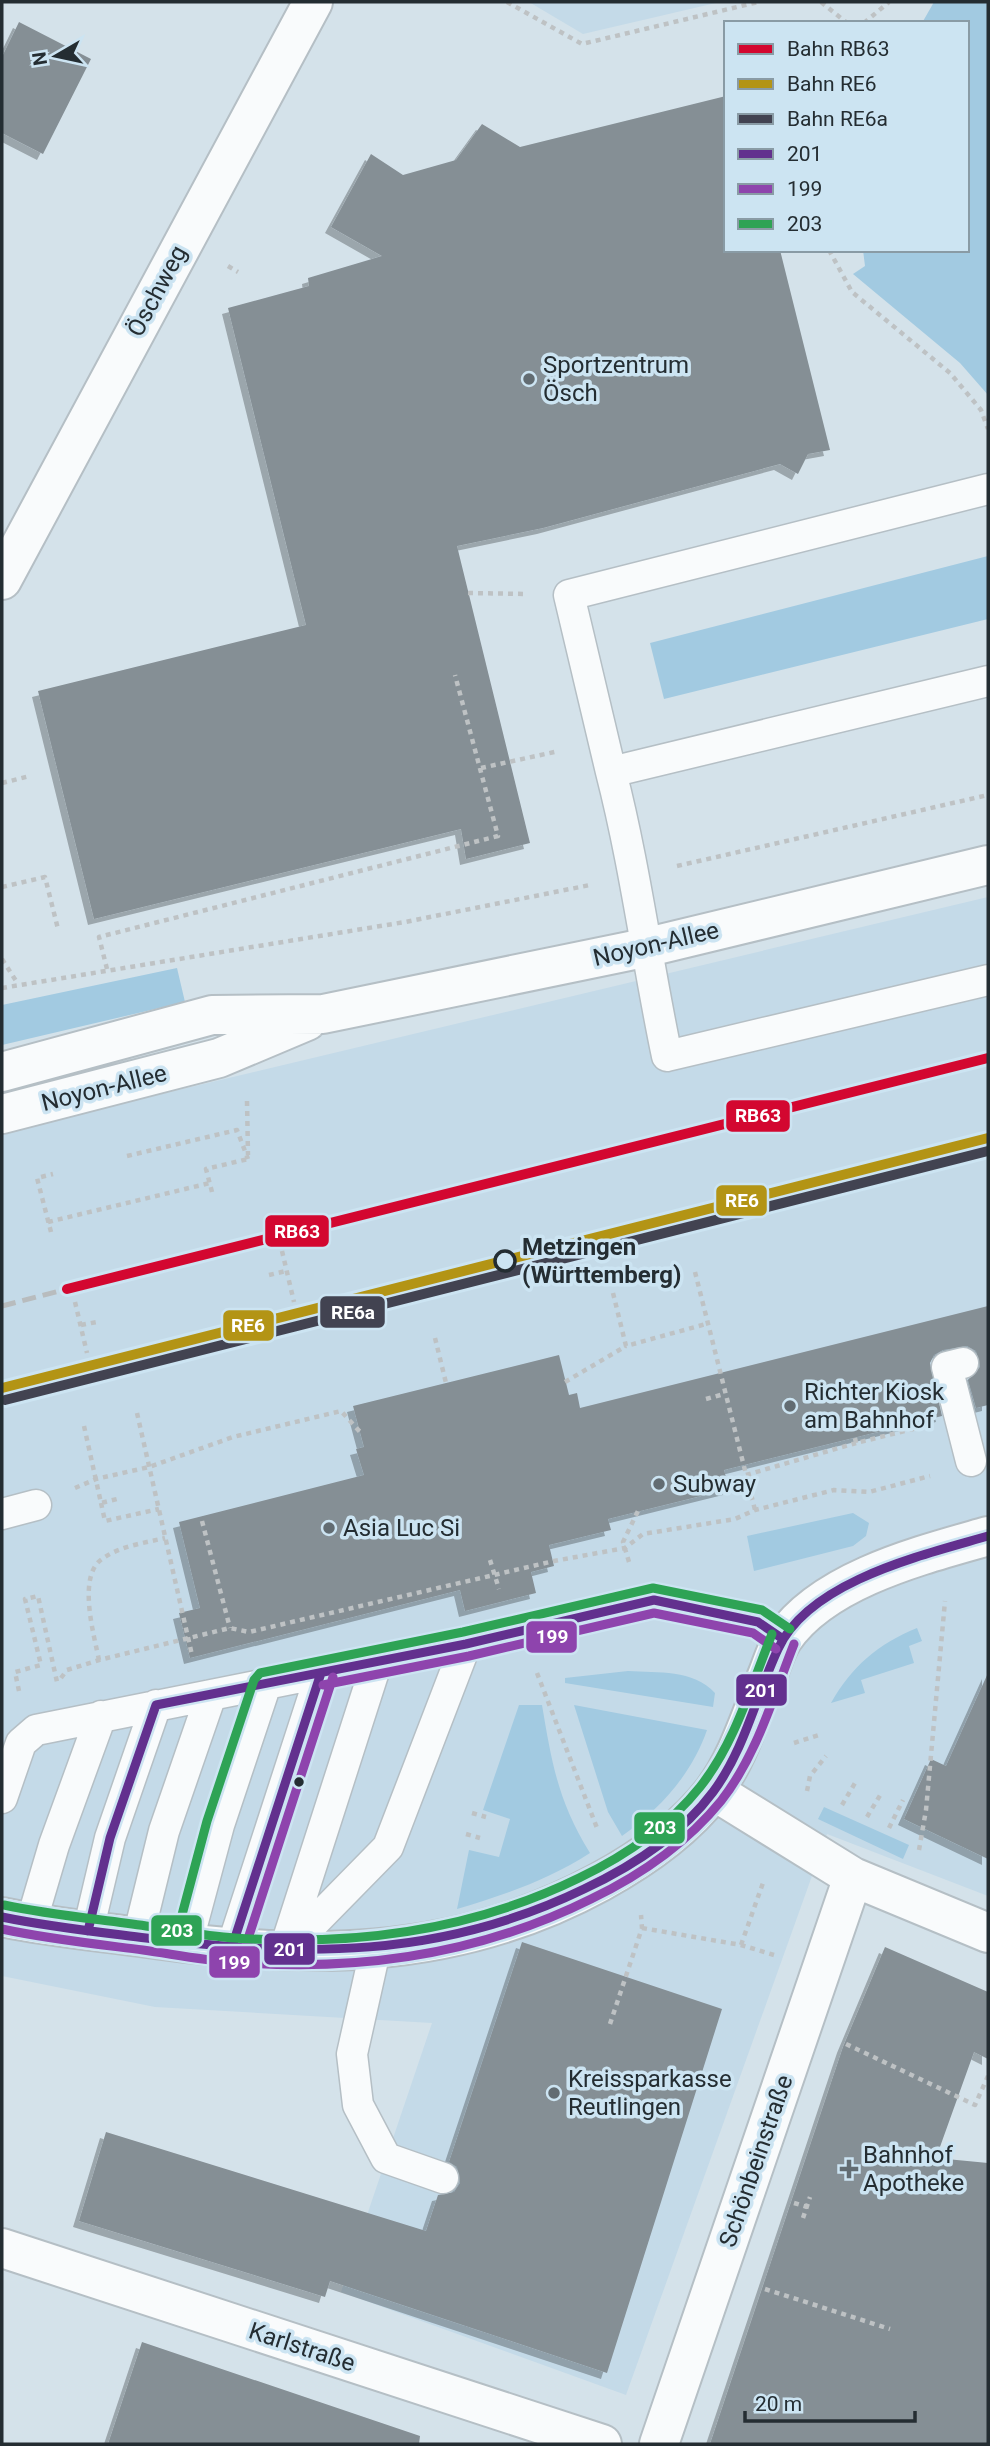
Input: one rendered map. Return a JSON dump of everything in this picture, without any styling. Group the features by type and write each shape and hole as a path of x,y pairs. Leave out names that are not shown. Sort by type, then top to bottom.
{"street":[{"name":"Öschweg","path":"2,580 313,2"},
{"name":"Noyon-Allee","path":"2,1072 212,1016 323,1014 644,948 988,865"},
{"name":"Noyon-Allee","path":"2,1114 219,1058 323,1014"},
{"path":"16,1920 231,1950 284,1953 375,1951 449,1939 499,1926 560,1904 621,1870 678,1831 714,1790 737,1747 783,1639 818,1603 864,1578 942,1549 988,1536"},
{"path":"714,1790 853,1877 988,1933"},
{"name":"Schönbeinstraße","path":"659,2444 853,1877"},
{"name":"Karlstraße","path":"2,2248 602,2444"}],"lane":[{"path":"988,489 569,595 605,741 667,1056 988,981"},
{"path":"611,772 988,681"},
{"path":"963,1363 947,1367 971,1461"},
{"path":"2,1514 36,1505"},
{"path":"2,1798 21,1743 36,1730 466,1644 654,1600 758,1622 783,1639"},
{"path":"284,1953 388,1847 466,1644"},
{"path":"284,1953 377,1662"},
{"path":"231,1950 321,1673"},
{"path":"187,1944 219,1825 266,1684"},
{"path":"138,1937 164,1832 211,1695"},
{"path":"88,1931 110,1838 156,1705"},
{"path":"16,1920 54,1844 101,1716"},
{"path":"375,1951 352,2054 358,2105 386,2158 443,2178"}],"path":[{"path":"507,2 582,44 758,2"},
{"path":"821,2 845,21"},
{"path":"866,21 889,2"},
{"path":"831,252 852,292 950,373 981,410 988,429"},
{"path":"468,593 569,595"},
{"path":"107,970 99,937 498,836 455,675"},
{"path":"481,768 605,741"},
{"path":"2,783 30,776"},
{"path":"2,988 405,922 633,876 988,795"},
{"path":"2,887 45,877 58,929"},
{"path":"2,958 18,984"},
{"path":"248,1159 247,1098 254,1096"},
{"path":"127,1156 237,1129 248,1159"},
{"path":"212,1192 206,1169 248,1159"},
{"path":"51,1232 37,1178 53,1174"},
{"path":"48,1222 209,1182"},
{"path":"282,1251 294,1302"},
{"path":"269,1275 286,1271"},
{"path":"695,1272 755,1510"},
{"path":"613,1293 626,1346"},
{"path":"75,1302 87,1353"},
{"path":"81,1325 97,1322"},
{"path":"565,1382 626,1346 706,1324"},
{"path":"435,1338 446,1383"},
{"path":"706,1399 724,1394"},
{"path":"36,1505 96,1479 149,1467 233,1437 341,1411 360,1433"},
{"path":"137,1413 189,1639"},
{"path":"84,1426 105,1521 159,1509"},
{"path":"746,1475 855,1440 914,1428"},
{"path":"45,1686 58,1683 67,1670 230,1628 249,1632 625,1548 643,1534 735,1519 755,1510 834,1490 869,1492 948,1472 971,1461"},
{"path":"102,1503 117,1499"},
{"path":"625,1548 625,1534 638,1511"},
{"path":"202,1521 230,1628"},
{"path":"99,1660 89,1596 90,1578 99,1560 121,1549 165,1538"},
{"path":"490,1560 515,1631 544,1686 597,1830"},
{"path":"19,1693 15,1672 41,1665 25,1599 38,1596 58,1683"},
{"path":"920,1844 926,1810 946,1597"},
{"path":"10,1695 32,1689"},
{"path":"810,1776 826,1756"},
{"path":"842,1805 855,1783"},
{"path":"867,1818 882,1792"},
{"path":"889,1828 903,1800"},
{"path":"472,1813 486,1817"},
{"path":"466,1834 480,1838"},
{"path":"741,1945 751,1910 766,1874"},
{"path":"610,2024 642,1928 640,1909"},
{"path":"642,1928 741,1945 782,1957"},
{"path":"804,2023 975,2105 988,2076"},
{"path":"803,2218 810,2197"},
{"path":"717,2274 890,2329"}],"shaded area":[{"path":"529,2 720,2 583,34"},
{"path":"934,2 988,2 988,395 960,363 853,274 865,266 863,252 969,252 969,21 923,21"},
{"path":"988,556 988,619 664,699 650,643"},
{"path":"988,897 988,1896 827,1834 626,2395 341,2292 432,2023 155,2007 2,1976 2,1132"},
{"path":"177,968 185,1002 2,1045 2,1005"},
{"path":"853,1513 869,1523 866,1536 853,1546 754,1571 747,1536"},
{"path":"917,1628 922,1641 909,1646 914,1663 861,1680 865,1693 831,1703 848,1678 867,1658 890,1641"},
{"path":"628,1671 674,1674 696,1680 715,1693 713,1707 565,1683 565,1678"},
{"path":"519,1705 542,1705 549,1746 563,1799 590,1853 525,1886 457,1909 469,1850 499,1857 510,1819 483,1810"},
{"path":"574,1705 707,1730 684,1776 662,1802 622,1836 608,1812"},
{"path":"824,1807 909,1845 903,1859 818,1819"}],"building":[{"path":"19,22 91,59 43,154 2,133 2,57"},
{"name":"Sportzentrum Ösch","path":"724,96 724,252 780,252 830,450 808,454 798,474 780,464 543,528 457,546 530,843 466,859 461,829 94,919 38,691 306,625 228,308 309,286 308,278 382,256 331,227 371,154 403,175 456,160 482,124 520,147"},
{"path":"988,1306 988,1405 976,1408 968,1380 980,1367 976,1351 967,1346 943,1350 934,1355 930,1363 942,1416 724,1470 729,1489 608,1519 611,1530 549,1545 554,1566 531,1572 536,1593 465,1611 460,1590 190,1658 179,1613 200,1608 179,1522 364,1475 356,1449 364,1447 353,1406 559,1355 569,1395 577,1393 580,1408"},
{"path":"988,1673 988,1859 904,1819 931,1759 946,1766"},
{"path":"522,1942 722,2009 607,2373 330,2281 325,2297 79,2221 106,2132 426,2231 438,2195 454,2192 460,2183 457,2167 449,2162"},
{"path":"885,1947 988,1992 988,2059 974,2052 936,2158 988,2163 988,2444 710,2444 843,2047"},
{"path":"142,2342 420,2436 419,2444 108,2444"}],"railway":[{"path":"2,1306 67,1289"}],"rail line":[{"name":"RB63","path":"67,1289 988,1058"},
{"name":"RE6","path":"2,1388 988,1138"},
{"name":"RE6a","path":"5,1400 988,1151"}],"transit line":[{"name":"201","path":"2,1917 74,1929 204,1944 315,1949 370,1947 423,1940 477,1929 530,1912 584,1889 638,1860 671,1836 700,1808 734,1758 778,1649 793,1625 815,1605 870,1574 988,1536"},
{"name":"203","path":"175,1941 207,1821 254,1680 260,1673 463,1632 653,1588 762,1610 790,1629"},
{"name":"201","path":"88,1931 110,1838 156,1705 466,1644 654,1600 758,1622 783,1639"},
{"name":"199","path":"323,1685 469,1656 654,1613 753,1633 776,1649"},
{"name":"203","path":"4,1905 224,1937 279,1940 367,1937 411,1931 496,1911 538,1896 596,1869 660,1828 688,1801 712,1770 733,1733 772,1634"},
{"name":"199","path":"2,1929 210,1960 278,1964 371,1961 461,1946 505,1934 549,1918 627,1880 678,1845 707,1817 745,1765 794,1644"},
{"name":"201","path":"231,1950 321,1673"},
{"name":"199","path":"243,1954 333,1677"}],"place":[{"name":"Sportzentrum Ösch","path":"529,379"},
{"name":"Metzingen (Württemberg)","path":"505,1261"},
{"name":"Richter Kiosk am Bahnhof","path":"790,1406"},
{"name":"Subway","path":"659,1484"},
{"name":"Asia Luc Si","path":"329,1528"},
{"name":"Kreissparkasse Reutlingen","path":"554,2093"},
{"name":"Bahnhof Apotheke","path":"849,2169"}]}
